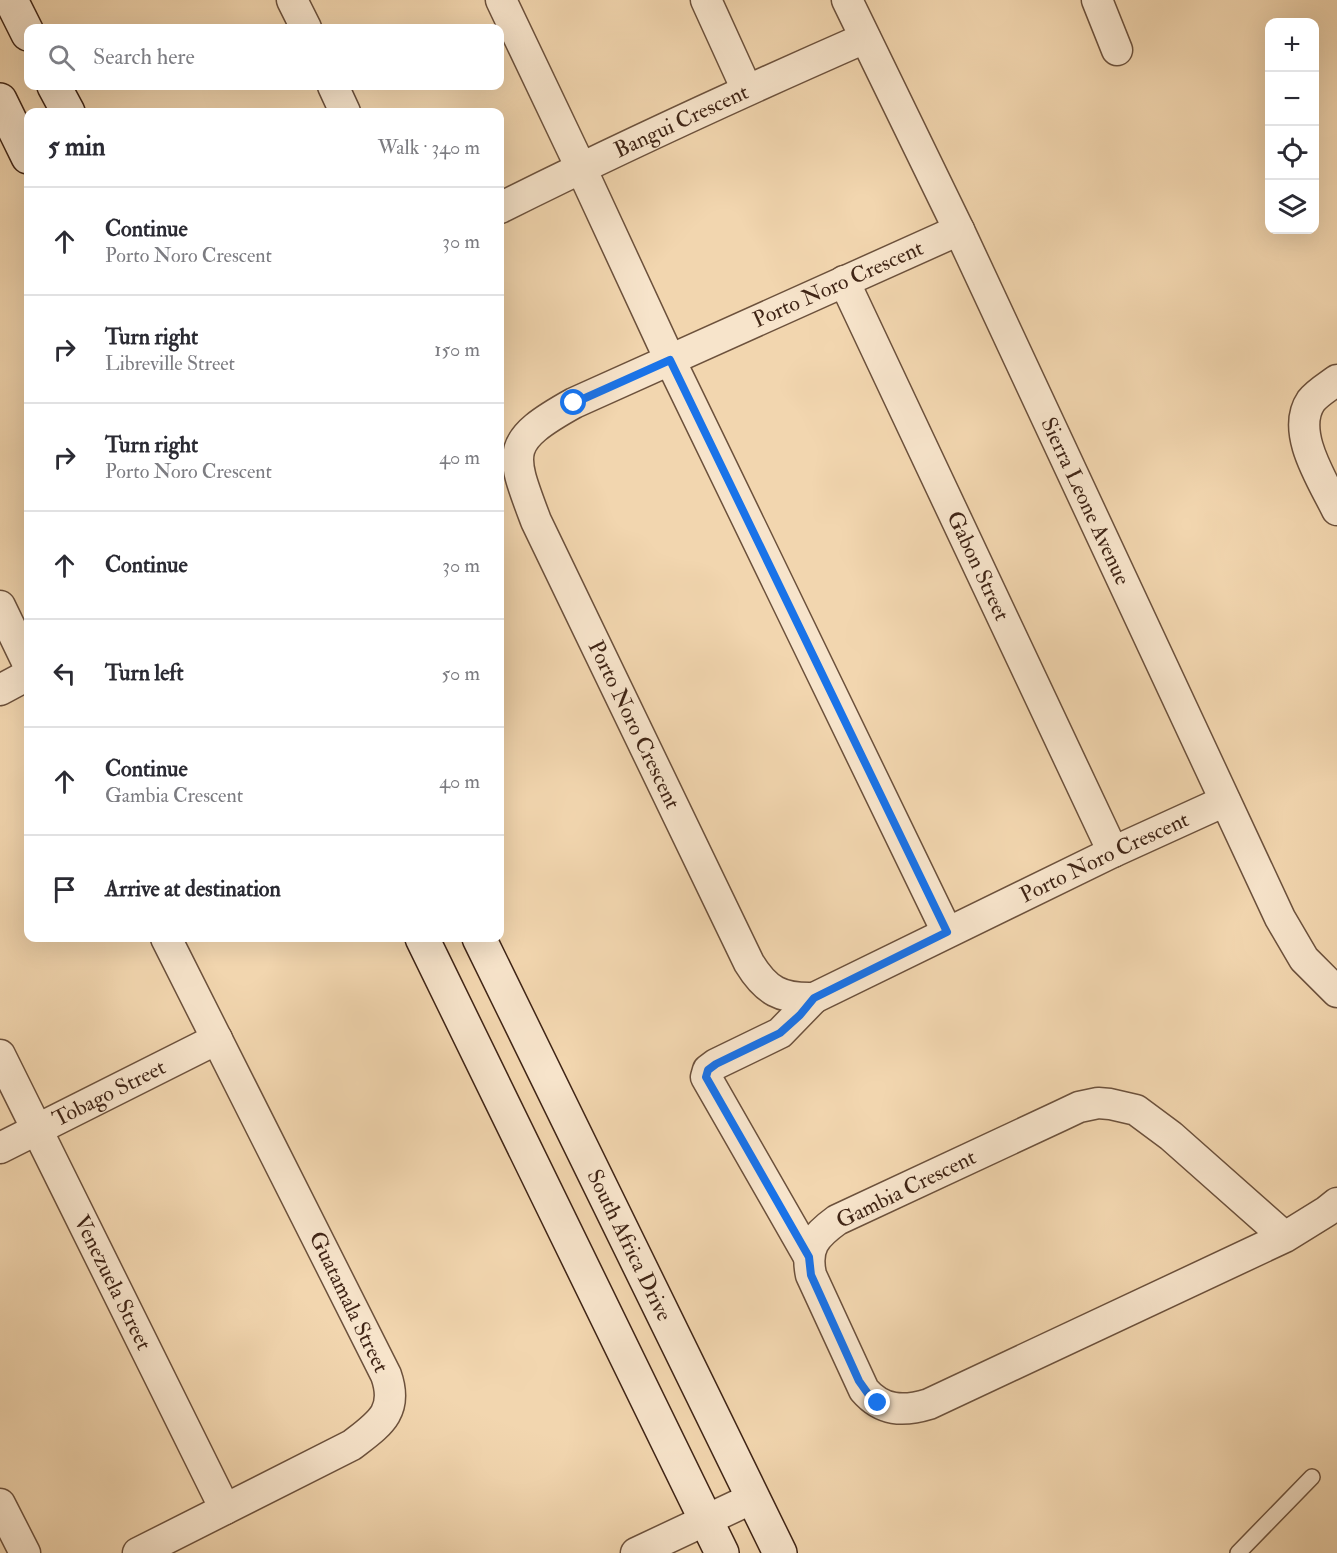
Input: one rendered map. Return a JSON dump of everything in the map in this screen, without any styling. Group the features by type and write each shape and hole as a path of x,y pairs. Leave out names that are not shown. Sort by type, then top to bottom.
{"street":[{"path":"11,0 24,26"},
{"path":"292,0 304,24"},
{"path":"501,0 670,360 947,932"},
{"path":"705,0 747,90"},
{"name":"Sierra Leone Avenue","path":"847,0 959,230 1293,944 1313,969 1337,992"},
{"path":"1097,0 1117,50"},
{"name":"Bangui Crescent","path":"504,206 747,90 866,38"},
{"path":"56,90 66,108"},
{"path":"335,90 343,108"},
{"path":"0,100 24,149"},
{"name":"Porto Noro Crescent","path":"959,230 574,403 544,420 524,438 516,456 519,476 536,521 749,963 759,981 777,993 797,999 814,998 1113,852 1225,801"},
{"name":"Gabon Street","path":"844,281 1113,852"},
{"path":"1337,380 1311,400 1304,419 1305,438 1309,452 1337,510"},
{"path":"0,606 24,656"},
{"path":"0,690 24,677"},
{"name":"Guatamala Street","path":"138,1553 352,1445 373,1429 386,1415 391,1399 386,1375 168,942"},
{"path":"424,942 722,1553"},
{"name":"South Africa Drive","path":"481,942 780,1553"},
{"path":"814,998 800,1015 780,1033 716,1064 708,1070 706,1077 809,1257 811,1275 864,1390 878,1403 889,1408 912,1409 929,1404 1285,1237 1337,1203"},
{"name":"Tobago Street","path":"0,1148 217,1040"},
{"name":"Venezuela Street","path":"0,1055 225,1509"},
{"name":"Gambia Crescent","path":"809,1257 811,1245 817,1236 837,1220 1079,1107 1098,1103 1136,1110 1146,1117 1171,1136 1285,1237"},
{"path":"636,1553 753,1498"},
{"path":"0,1504 25,1553"}],"lane":[{"path":"1238,1553 1312,1477"}],"route":[{"path":"574,403 670,360 947,932 814,998 800,1015 780,1033 716,1064 708,1070 706,1077 809,1257 811,1275 859,1381 864,1390 878,1403"}]}
